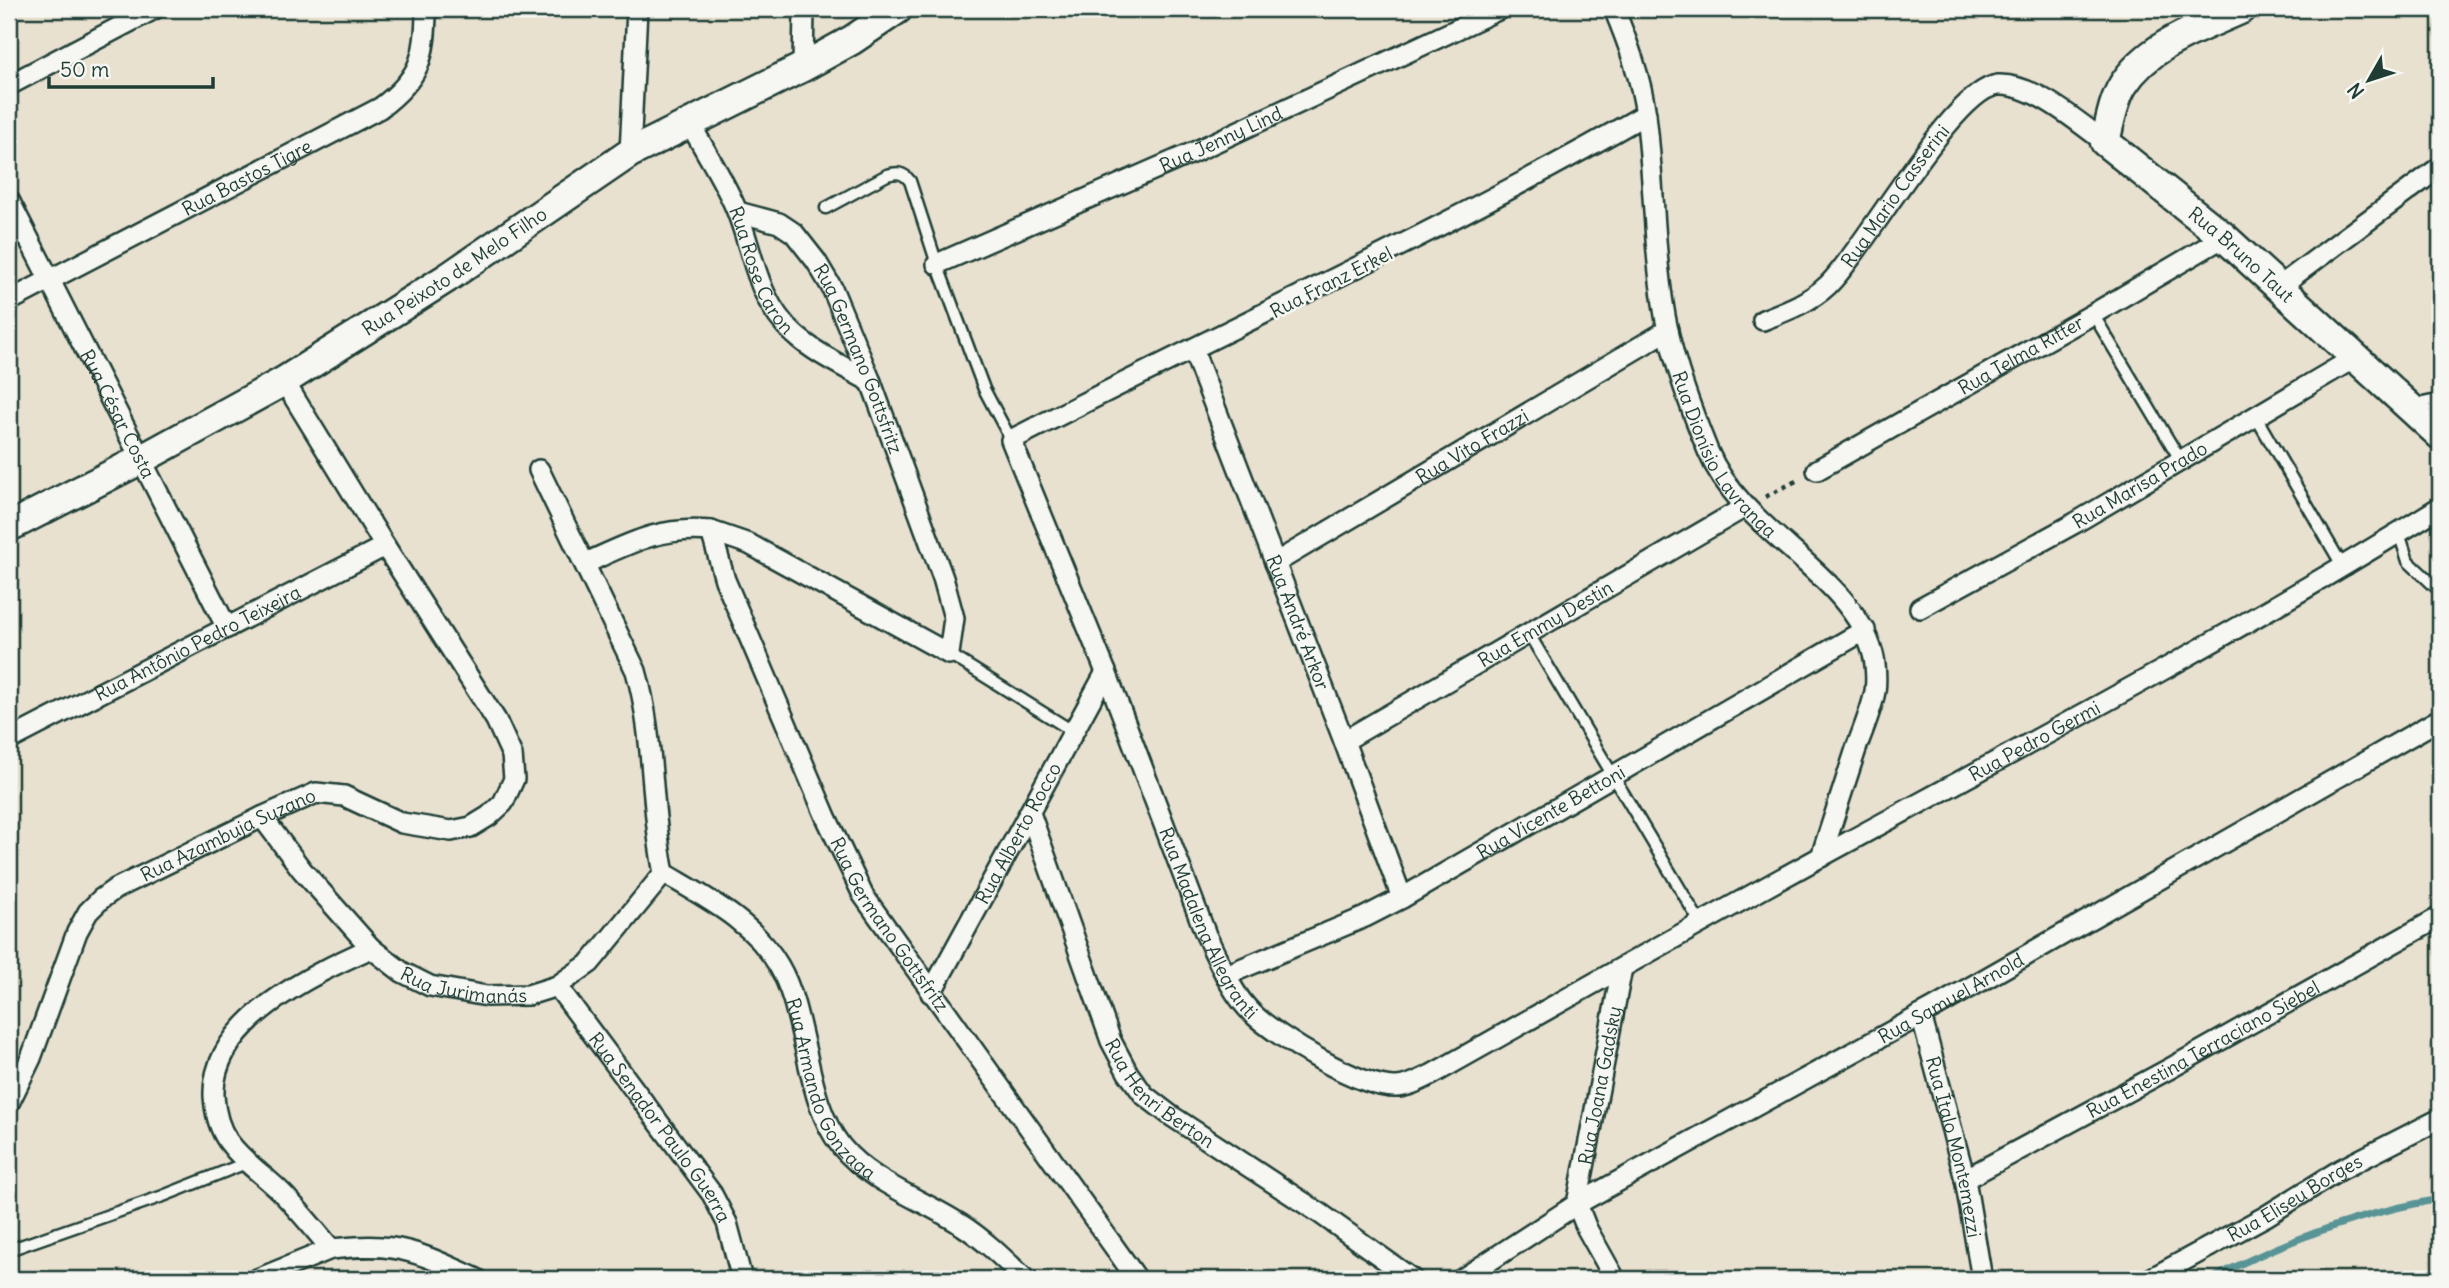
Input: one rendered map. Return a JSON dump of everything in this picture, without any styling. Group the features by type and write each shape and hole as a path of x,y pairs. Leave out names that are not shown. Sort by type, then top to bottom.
{"street":[{"path":"9,85 154,9"},
{"name":"Rua Bastos Tigre","path":"9,300 380,108 398,95 413,78 420,60 426,9"},
{"path":"630,153 637,9"},
{"path":"803,67 804,9"},
{"name":"Rua Peixoto de Melo Filho","path":"9,527 141,460 284,382 447,278 630,153 803,67 852,40 898,9"},
{"name":"Rua Jenny Lind","path":"937,264 1194,152 1500,9"},
{"name":"Rua Dionísio Lavranga","path":"1614,9 1632,55 1646,114 1654,219 1668,330 1684,388 1710,455 1727,486 1745,507 1852,611 1864,630 1874,656 1875,694 1821,857"},
{"path":"2105,142 2115,103 2123,85 2140,65 2157,51 2213,18 2242,9"},
{"name":"Rua Mario Casserini","path":"1763,320 1806,302 1828,285 1948,124 1980,92 1996,85 2028,91"},
{"name":"Rua Bruno Taut","path":"2028,91 2105,142 2224,237 2440,435"},
{"name":"Rua Franz Erkel","path":"1011,440 1473,210 1646,114"},
{"name":"Rua Rose Caron","path":"690,124 738,212 762,290 777,315 793,333 816,351 871,382"},
{"path":"2280,286 2440,167"},
{"name":"Rua César Costa","path":"9,200 227,628"},
{"name":"Rua Germano Gottsfritz","path":"738,212 779,223 794,233 816,261 832,288 871,382 950,601 954,618 949,654"},
{"name":"Rua Telma Ritter","path":"1817,470 2224,237"},
{"name":"Rua Vito Frazzi","path":"1275,563 1668,330"},
{"name":"Rua André Arkor","path":"1193,350 1345,741 1402,898"},
{"name":"Rua Marisa Prado","path":"1920,608 2075,523 2356,357"},
{"name":"Rua Azambuja Suzano","path":"9,1103 31,1058 77,932 88,912 115,889 316,793 344,796 402,823 451,831 471,827 489,816 503,803 514,779 512,755 496,720 284,382"},
{"path":"2412,410 2440,404"},
{"name":"Rua Madalena Allegranti","path":"1011,440 1106,672 1206,934 1226,975 1252,1013 1286,1038 1331,1065 1375,1084 1406,1086 1622,968"},
{"path":"539,470 636,671 645,702 664,873"},
{"name":"Rua Emmy Destin","path":"1345,741 1745,507"},
{"name":"Rua Pedro Germi","path":"1622,968 2063,725 2343,567 2440,507"},
{"path":"586,563 664,531 687,528 711,531 749,544 949,654"},
{"name":"Rua Germano Gottsfritz","path":"711,531 725,580 844,856 870,905 1137,1279"},
{"name":"Rua Antônio Pedro Teixeira","path":"9,740 385,546"},
{"name":"Rua Vicente Bettoni","path":"1226,975 1365,917 1402,898 1864,630"},
{"name":"Rua Alberto Rocco","path":"931,993 1106,672"},
{"name":"Rua Samuel Arnold","path":"1462,1279 1577,1204 1698,1140 1921,1015 2440,719"},
{"name":"Rua Henri Berton","path":"1030,813 1111,1041 1128,1073 1144,1094 1170,1115 1321,1214 1412,1279"},
{"name":"Rua Jurimanás","path":"262,817 302,870 371,948 402,972 430,986 487,996 527,995 557,986 590,963 664,873"},
{"name":"Rua Armando Gonzaga","path":"664,873 733,916 759,939 779,966 792,995 814,1089 839,1144 854,1160 887,1183 961,1224 998,1253 1025,1279"},
{"name":"Rua Enestina Terraciano Siebel","path":"1965,1179 2169,1069 2440,917"},
{"path":"331,1249 281,1192 246,1163 228,1140 219,1125 214,1083 218,1065 232,1041 262,1009 318,972 371,948"},
{"name":"Rua Joana Gadsky","path":"1577,1204 1622,968"},
{"name":"Rua Senador Paulo Guerra","path":"557,986 712,1194 727,1223 742,1279"},
{"name":"Rua Ítalo Montemezzi","path":"1921,1015 1965,1179 1982,1279"},
{"name":"Rua Eliseu Borges","path":"2150,1279 2266,1216 2340,1170 2440,1119"},
{"path":"1577,1204 1587,1229 1615,1279"},
{"path":"257,1279 331,1249 363,1246 393,1248 427,1257 477,1279"}],"lane":[{"path":"826,208 887,175 897,172 905,174 915,190 937,264 985,389 1011,440"},
{"path":"2093,314 2181,461"},
{"path":"2256,417 2343,567"},
{"path":"2399,533 2408,561 2440,591"},
{"path":"1529,634 1701,924"},
{"path":"949,654 1074,732"},
{"path":"9,1250 163,1196 246,1163"}],"path":[{"path":"1745,507 1817,470"}],"waterway":[{"path":"2211,1279 2266,1252 2322,1230 2380,1212 2440,1199"}]}
